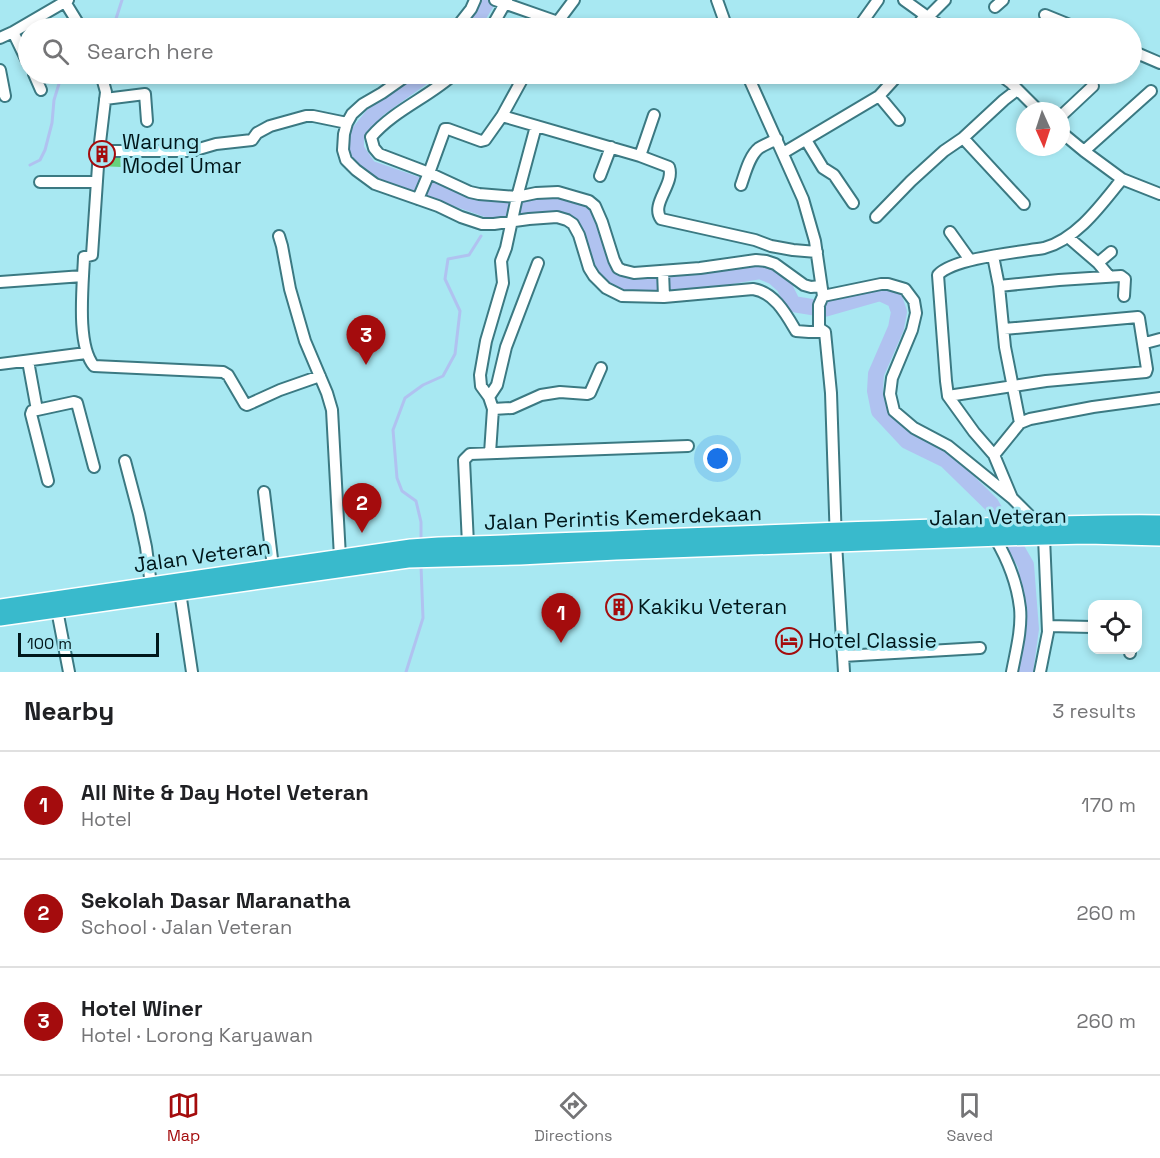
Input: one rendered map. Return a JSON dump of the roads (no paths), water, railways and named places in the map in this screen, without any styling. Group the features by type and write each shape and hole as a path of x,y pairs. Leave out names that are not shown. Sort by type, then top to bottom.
{"highway":[{"name":"Jalan Veteran","path":"837,539 997,534 1160,523"},
{"name":"Jalan Veteran","path":"1037,531 1160,538"},
{"name":"Jalan Perintis Kemerdekaan","path":"410,553 667,538 837,539"},
{"name":"Jalan Veteran","path":"0,607 340,558 410,553"},
{"name":"Jalan Veteran","path":"0,618 180,592 410,553"}],"street":[{"path":"464,18 475,0"},
{"path":"561,18 574,0"},
{"path":"717,0 723,18"},
{"path":"865,18 878,0"},
{"path":"904,0 929,18"},
{"path":"926,16 945,0"},
{"path":"37,18 67,1 76,18"},
{"path":"495,18 501,1 540,18"},
{"path":"1045,15 1052,18"},
{"path":"0,38 18,29"},
{"path":"13,32 18,42"},
{"path":"1142,56 1160,63"},
{"path":"0,70 5,96"},
{"path":"38,84 41,90"},
{"path":"104,84 106,92 99,151 92,255 84,257 83,276 82,316 86,353 94,366 223,372 228,375 247,405 320,376"},
{"path":"395,84 363,104 346,123 343,150 346,160 375,184 419,196 461,217 482,224 557,217 567,220 573,224 579,235 589,268 594,276 606,288 622,296 762,290 772,297 796,331 822,330"},
{"path":"440,84 377,130 371,137 374,148 379,154 427,177 470,192 517,200 536,193 558,192 589,201 595,206 614,260 618,268 622,270 634,273 663,273 756,260 766,261 775,264 804,285 812,287 821,296"},
{"path":"419,196 445,129 485,140 502,116 520,84"},
{"path":"752,84 803,199 817,252 822,330 831,393 843,672"},
{"path":"783,153 879,96 890,84"},
{"path":"1012,84 1030,102"},
{"path":"1070,108 1093,86"},
{"path":"876,217 944,151 963,138 1017,90"},
{"path":"1084,151 1151,91"},
{"path":"105,99 144,94 147,121"},
{"path":"879,96 899,120"},
{"path":"640,156 654,115"},
{"path":"99,151 192,151 216,144 252,140 257,133 270,126 287,120 313,116 346,123"},
{"path":"502,116 611,147 669,167 671,171 658,210 658,216 661,219 755,240 771,246 817,252"},
{"path":"490,453 493,409 489,397 482,389 480,375 486,341 503,283 501,261 536,126"},
{"path":"963,138 1024,204"},
{"path":"741,185 756,151 777,139"},
{"path":"1070,139 1122,178 1160,194"},
{"path":"806,140 824,168 834,175 853,203"},
{"path":"600,176 611,147"},
{"path":"1012,498 994,455 948,396 938,276 944,270 970,260 1044,248 1069,238 1122,178"},
{"path":"40,182 97,182"},
{"path":"950,232 970,260"},
{"path":"279,236 290,289 305,341 332,410 340,558"},
{"path":"1069,238 1098,263 1109,276"},
{"path":"1098,263 1111,252"},
{"path":"993,256 1011,385 1020,423"},
{"path":"489,397 497,385 506,347 538,262"},
{"path":"663,273 664,294"},
{"path":"0,282 83,276"},
{"path":"999,286 1121,276 1125,279 1124,296"},
{"path":"821,296 888,284 905,289 914,301 916,313 912,330 892,378 890,394 894,411 914,428 948,446 1012,498 1037,531 1048,626 1040,672"},
{"path":"948,396 1011,385 1144,373 1147,369 1139,318 1004,329"},
{"path":"1143,341 1160,339"},
{"path":"0,364 86,353"},
{"path":"27,361 37,410"},
{"path":"493,409 513,408 541,395 560,392 590,393 602,368"},
{"path":"994,455 1020,423 1046,415 1093,406 1160,398"},
{"path":"48,481 32,411 76,403 94,467"},
{"path":"468,551 464,460 470,454 688,446"},
{"path":"125,461 144,536 151,585"},
{"path":"264,492 273,567"},
{"path":"997,534 1012,571 1020,609 1012,672"},
{"path":"180,592 192,672"},
{"path":"57,610 69,672"},
{"path":"1048,626 1088,627"},
{"path":"843,656 980,648"}],"waterway":[{"path":"116,18 122,0"},
{"path":"477,18 488,0"},
{"path":"30,165 40,160 45,150 59,84"},
{"path":"413,84 378,109 356,136 356,149 369,168 489,210 553,203 575,208 588,220 601,267 614,279 633,285 714,279 760,271 774,277 784,286 793,304 824,309 880,293 895,300 899,312 896,328 876,374 875,391 879,411 907,441 946,460 991,504 1026,565 1031,629 1025,672"},
{"path":"486,219 489,210"},
{"path":"421,541 421,522 416,501 402,491 397,478 393,430 405,398 423,385 443,376 455,354 460,311 445,279 448,259 469,255 481,236"},
{"path":"406,672 423,618 421,566"}],"place":[{"name":"Warung Model Umar","path":"102,154"},
{"name":"Hotel Winer","path":"366,365"},
{"name":"Sekolah Dasar Maranatha","path":"362,533"},
{"name":"Kakiku Veteran","path":"619,607"},
{"name":"Hotel Classie","path":"789,641"},
{"name":"All Nite & Day Hotel Veteran","path":"561,643"}]}
